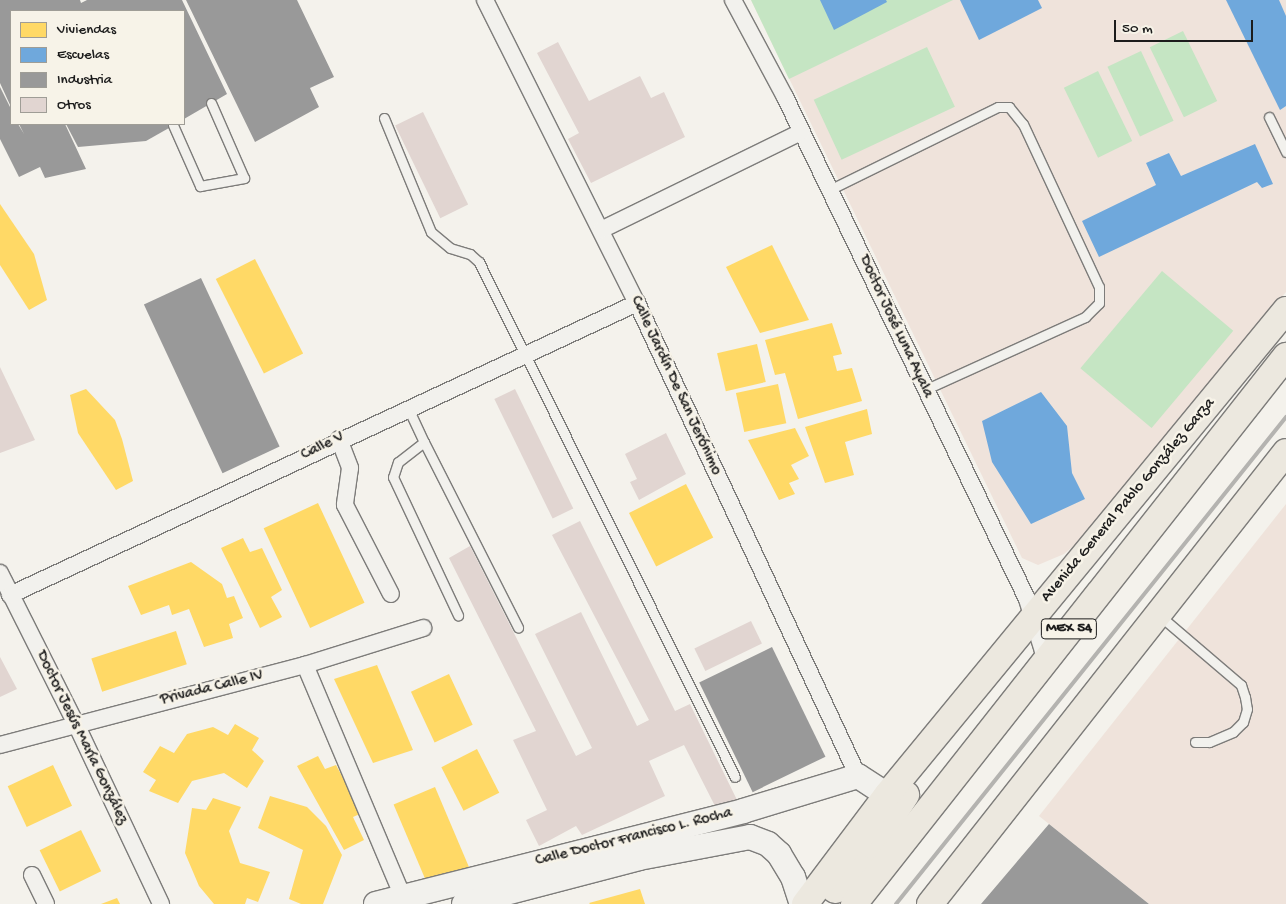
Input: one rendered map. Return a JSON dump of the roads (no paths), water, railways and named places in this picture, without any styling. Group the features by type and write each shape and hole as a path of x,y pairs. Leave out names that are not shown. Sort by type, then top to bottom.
{"main road":[{"name":"Avenida General Pablo González Garza","path":"804,904 887,795 1032,615 1115,521 1286,310"},
{"name":"Avenida General Pablo González Garza","path":"854,904 1045,658 1286,356"},
{"path":"930,904 1157,613 1286,452"},
{"path":"823,904 873,846 903,801 908,769"}],"street":[{"name":"Calle Jardín De San Jerónimo","path":"485,0 636,302 858,776"},
{"name":"Doctor José Luna Ayala","path":"733,0 830,190 1032,615 1045,658"},
{"path":"601,230 801,132"},
{"name":"Calle V","path":"10,595 190,513 339,439 636,302"},
{"path":"339,439 350,468 345,505 391,594"},
{"name":"Doctor Jesús María González","path":"0,573 76,724 161,904"},
{"name":"Privada Calle IV","path":"0,744 305,665 423,628"},
{"path":"305,665 403,897"},
{"path":"858,776 887,795"},
{"name":"Calle Doctor Francisco L. Rocha","path":"376,904 403,897 466,896 636,848 743,811 858,776"},
{"path":"743,811 750,837"},
{"name":"Calle Doctor Francisco L. Rocha","path":"636,848 750,837 768,844 780,854 793,876 804,904"},
{"path":"32,875 46,904"}],"lane":[{"path":"173,126 200,186 244,178 211,103"},
{"path":"830,190 998,107 1009,107 1023,124 1099,287 1100,304 1085,317 924,390"},
{"path":"1269,117 1286,152"},
{"path":"384,118 431,232 450,248 470,254 479,262 523,354 735,777"},
{"path":"408,408 518,627"},
{"path":"424,442 398,462 393,477 458,615"},
{"path":"1157,613 1241,686 1246,697 1247,709 1242,722 1233,732 1208,742 1195,742"}],"railway":[{"path":"896,904 1286,417"}]}
